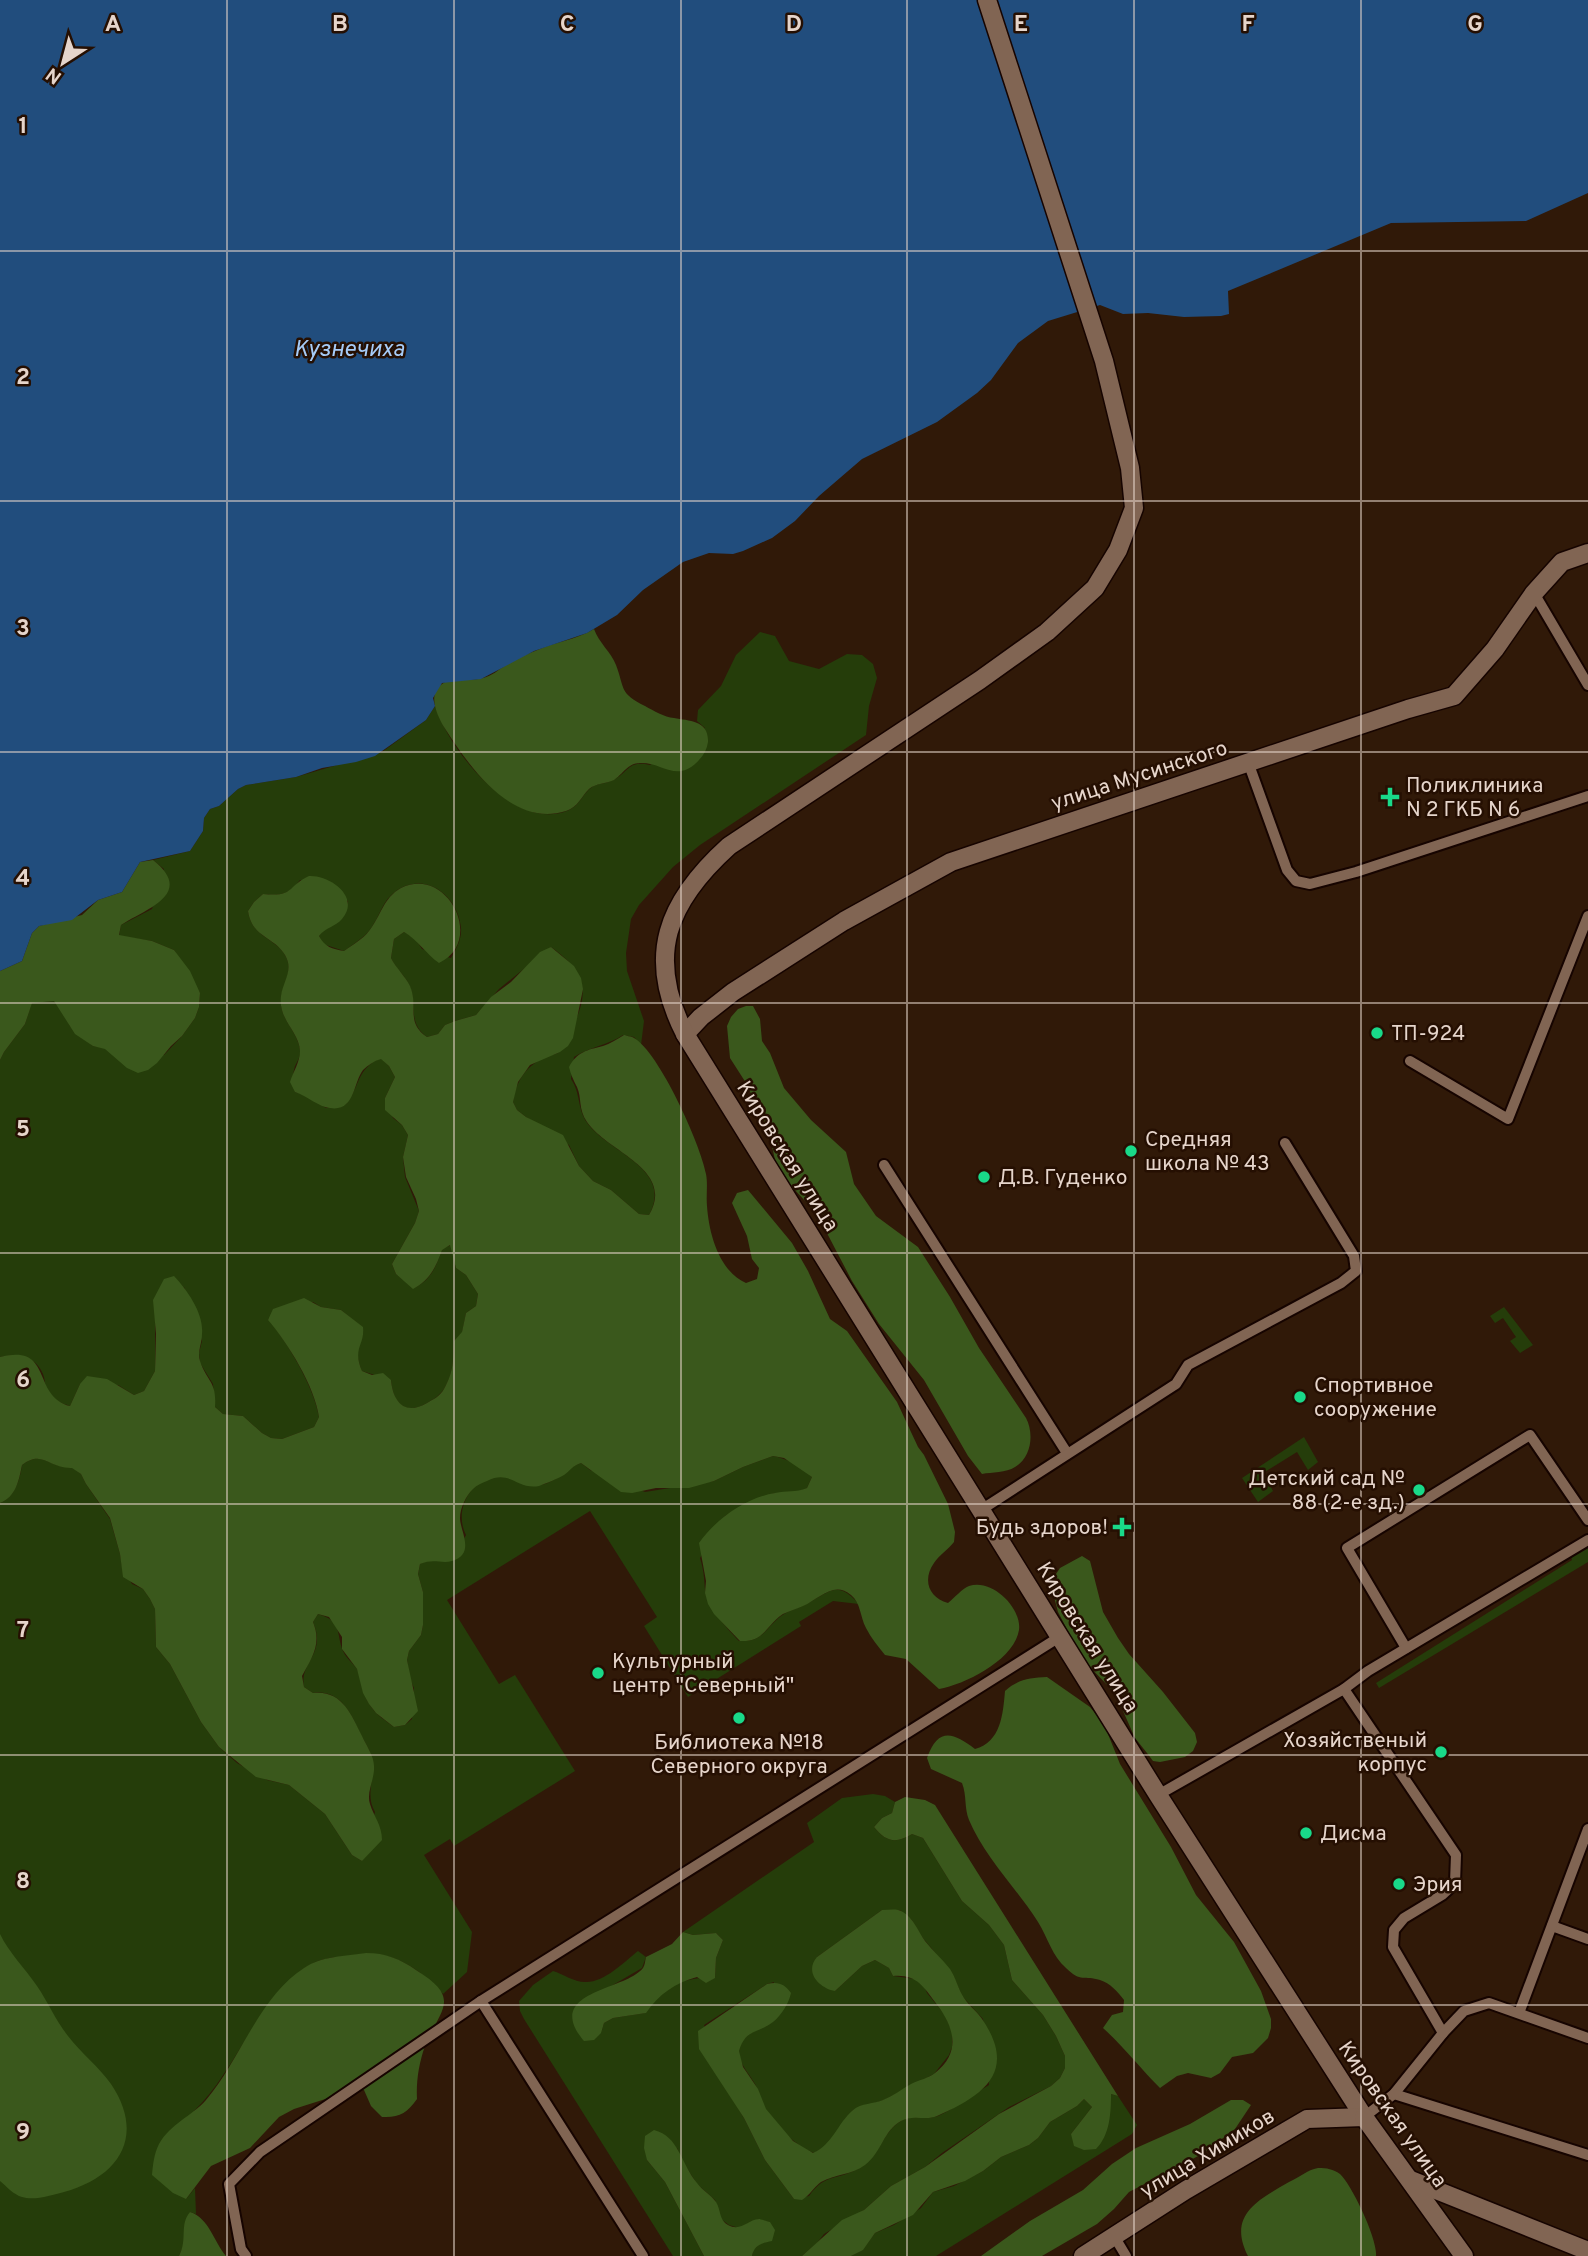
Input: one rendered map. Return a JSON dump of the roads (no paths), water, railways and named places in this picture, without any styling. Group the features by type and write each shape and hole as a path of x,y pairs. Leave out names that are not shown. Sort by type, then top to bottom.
{"street":[{"name":"Кировская улица","path":"987,0 1104,361 1130,468 1134,508 1118,550 1095,588 1047,632 729,846 707,866 683,897 675,913 664,963 667,988 685,1034 1158,1795 1364,2117 1464,2256"},
{"name":"улица Мусинского","path":"685,1034 701,1017 733,992 844,921 951,862 1454,696 1495,649 1534,593 1562,562 1588,553"},
{"name":"улица Химиков","path":"1083,2256 1307,2119 1364,2117"},
{"path":"1410,2180 1588,2251"}],"lane":[{"path":"1534,593 1588,685"},
{"path":"1248,762 1287,870 1296,881 1310,884 1356,872 1588,796"},
{"path":"1410,1061 1508,1119 1588,916"},
{"path":"981,1510 1176,1384 1188,1365 1341,1283 1356,1271 1354,1256 1285,1143"},
{"path":"884,1165 1067,1453"},
{"path":"1406,1648 1347,1548 1531,1434 1588,1520"},
{"path":"1158,1795 1344,1689 1368,1671 1588,1540"},
{"path":"246,2256 241,2249 229,2185 260,2152 481,2001 1061,1636"},
{"path":"1344,1689 1456,1855 1455,1883 1443,1895 1404,1918 1394,1930 1393,1947 1443,2033"},
{"path":"1519,2013 1588,1829"},
{"path":"1552,1926 1588,1939"},
{"path":"481,2001 643,2256"},
{"path":"1364,2117 1394,2094 1464,2011 1489,2003 1588,2038"},
{"path":"1394,2094 1588,2155"},
{"path":"1114,2236 1126,2256"}],"water":[{"name":"Кузнечиха","path":"0,0 1588,0 1588,193 1526,221 1391,223 1228,291 1229,314 1221,316 1123,314 1100,305 1048,321 1018,343 991,380 977,393 937,422 862,459 795,521 772,538 733,554 709,553 683,562 643,590 617,615 587,633 534,651 481,679 442,683 433,698 435,706 426,720 375,756 238,789 219,806 210,809 204,818 203,831 190,851 140,862 122,892 98,900 72,920 39,926 32,933 22,961 0,971"}],"place":[{"name":"Поликлиника N 2 ГКБ N 6","path":"1390,797"},
{"name":"ТП-924","path":"1377,1033"},
{"name":"Средняя школа № 43","path":"1131,1151"},
{"name":"Д.В. Гуденко","path":"984,1177"},
{"name":"Спортивное сооружение","path":"1300,1397"},
{"name":"Детский сад № 88 (2-е зд.)","path":"1419,1490"},
{"name":"Будь здоров!","path":"1122,1527"},
{"name":"Культурный центр \"Северный\"","path":"598,1673"},
{"name":"Библиотека №18 Северного округа","path":"739,1718"},
{"name":"Хозяйственый корпус","path":"1441,1752"},
{"name":"Дисма","path":"1306,1833"},
{"name":"Эрия","path":"1399,1884"}]}
